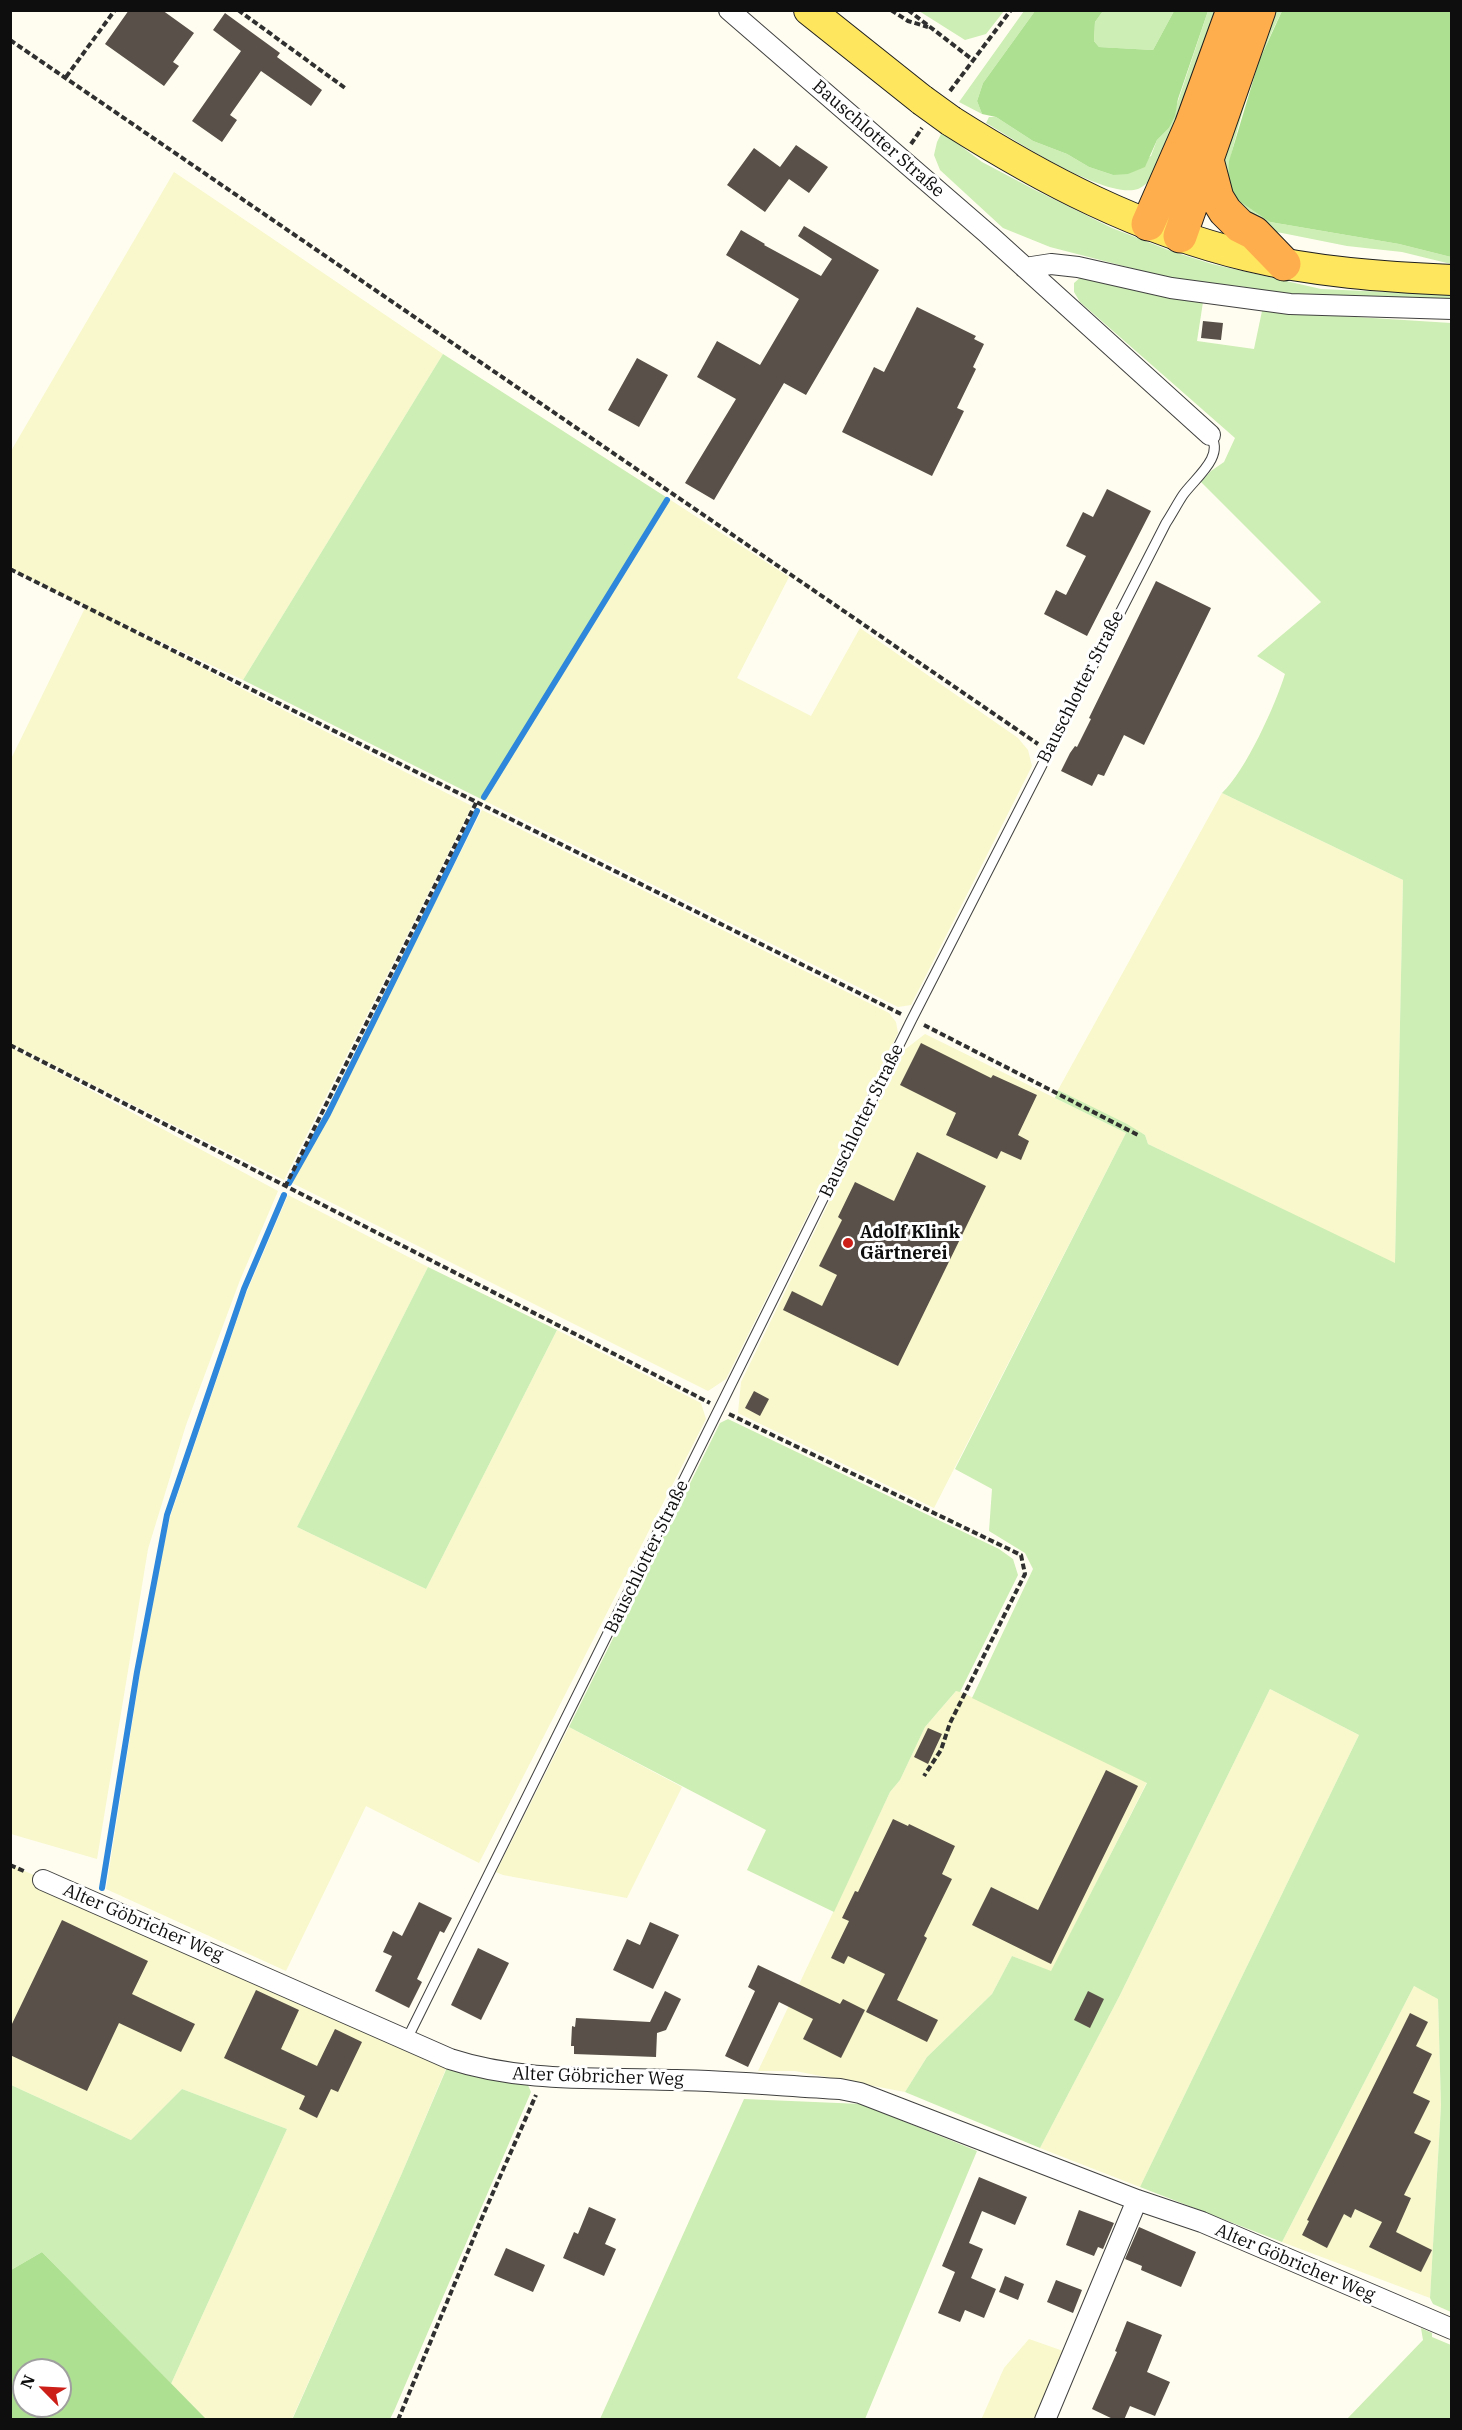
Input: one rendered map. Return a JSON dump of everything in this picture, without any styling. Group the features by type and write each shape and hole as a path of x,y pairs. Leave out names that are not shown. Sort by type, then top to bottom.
{"highway":[{"path":"1148,224 1191,126 1233,10"},
{"path":"1180,236 1259,10"},
{"path":"1207,160 1217,198 1225,211 1240,226 1254,233 1284,264"}],"main road":[{"path":"809,10 936,110 1014,161 1106,208 1180,236 1284,264 1363,274 1446,280"}],"street":[{"name":"Bauschlotter Straße","path":"729,10 1025,268 1210,435"},
{"path":"1025,268 1051,264 1078,267 1171,288 1290,304 1452,309"},
{"name":"Alter Göbricher Weg","path":"43,1880 407,2038 450,2059 474,2067 502,2073 544,2077 678,2080 850,2091 879,2099 1137,2200 1202,2223 1452,2329"},
{"path":"1045,2420 1137,2200"}],"lane":[{"name":"Bauschlotter Straße","path":"407,2038 912,1019 1048,751 1166,523 1182,496 1208,466 1215,449 1210,435"}],"path":[{"path":"66,77 115,10"},
{"path":"238,10 345,88"},
{"path":"891,10 908,21 931,28"},
{"path":"909,10 973,60"},
{"path":"900,158 1011,10"},
{"path":"10,40 1048,751"},
{"path":"10,569 912,1019 1138,1135"},
{"path":"285,1187 476,803"},
{"path":"10,1045 285,1187 702,1397 720,1410 1021,1555 1025,1574 951,1723 941,1750 924,1776"},
{"path":"398,2420 484,2213 544,2077"}],"green space":[{"path":"919,11 1004,11 986,34 965,40"},
{"path":"1024,11 1035,11 983,83 977,101 982,114 959,102"},
{"path":"1035,11 1103,11 1095,22 1094,41 1099,47 1153,50 1174,11 1208,11 1178,99 1175,116 1169,128 1157,140 1145,167 1128,174 1113,175 1089,167 1067,154 1033,141 996,117 982,114 977,101 983,83"},
{"path":"1103,11 1174,11 1153,50 1099,47 1094,41 1095,22"},
{"path":"1208,11 1220,11 1156,174 1141,188 1123,190 1083,177 986,123 989,117 996,117 1033,141 1067,154 1089,167 1113,175 1151,156 1157,140 1169,128"},
{"path":"1269,11 1282,11 1263,53 1247,98 1229,164 1228,177 1270,222 1399,244 1451,257 1451,264 1402,252 1347,246 1272,231 1249,220 1218,166"},
{"path":"1282,11 1451,11 1451,257 1399,244 1270,222 1232,196 1228,177 1229,161 1259,61"},
{"path":"942,132 982,162 1035,190 1112,228 1171,251 1212,264 1321,289 1451,295 1451,299 1322,300 1245,287 1170,278 1050,247 1003,228 940,170 934,155"},
{"path":"174,172 443,354 243,680 102,614 238,687 472,806 284,1180 11,1044 10,761 86,606 11,569 11,451"},
{"path":"1081,277 1203,302 1197,341 1254,349 1262,311 1451,323 1451,2312 1433,2304 1430,2298 1441,2105 1438,1999 1414,1986 1282,2242 1140,2187 1359,1735 1270,1689 1120,1995 1040,2148 905,2092 927,2057 992,1994 1012,1956 1051,1971 1147,1783 972,1698 1033,1569 1025,1553 989,1531 992,1489 955,1469 1126,1133 1055,1098 1058,1090 1127,1124 1145,1135 1148,1144 1395,1263 1403,880 1222,793 1240,770 1259,737 1285,674 1257,656 1321,602 1201,482 1224,462 1235,438 1080,302 1074,292 1074,283"},
{"path":"443,354 669,499 485,801 243,680"},
{"path":"669,499 789,577 737,678 811,716 860,628 1018,738 1028,750 1032,766 911,1005 898,1007 485,801"},
{"path":"1222,793 1403,880 1395,1264 1148,1144 1145,1135 1058,1090"},
{"path":"482,810 889,1013 896,1022 898,1033 726,1379 708,1391 292,1183"},
{"path":"925,1034 1126,1133 934,1508 738,1413 741,1382 903,1051"},
{"path":"10,1047 278,1191 240,1280 186,1425 148,1549 97,1859 11,1834"},
{"path":"288,1195 428,1267 297,1527 426,1589 557,1330 701,1403 706,1419 479,1863 366,1806 286,1971 106,1889 149,1616 170,1517 245,1296"},
{"path":"428,1267 557,1330 426,1589 297,1527"},
{"path":"728,1419 999,1549 1013,1559 1018,1575 960,1692 956,1691 925,1727 900,1780 890,1792 834,1912 747,1870 766,1830 569,1727 720,1423"},
{"path":"1270,1689 1359,1735 1140,2187 1040,2148 1120,1995"},
{"path":"957,1690 1147,1782 1051,1972 1012,1956 992,1994 927,2057 905,2092 795,2071 758,2071 890,1792 900,1780 925,1727"},
{"path":"569,1727 682,1787 627,1898 496,1872"},
{"path":"11,1865 450,2059 402,2173 292,2419 206,2419 171,2384 287,2129 182,2089 131,2140 11,2085"},
{"path":"1414,1986 1438,1998 1441,2105 1430,2298 1282,2242"},
{"path":"448,2065 527,2083 531,2092 394,2411 390,2419 292,2420 402,2173"},
{"path":"11,2085 131,2140 182,2089 287,2129 171,2384 42,2252 11,2270"},
{"path":"744,2099 861,2104 977,2151 865,2419 600,2419"},
{"path":"42,2252 206,2419 11,2419 11,2270"},
{"path":"1421,2328 1432,2333 1432,2337 1451,2345 1451,2419 1347,2419 1423,2340"},
{"path":"1029,2339 1066,2352 1037,2419 981,2420 1004,2368"}],"building":[{"path":"129,10 162,10 194,33 173,62 179,66 164,86 105,44"},
{"path":"225,13 280,53 277,57 322,90 311,106 261,71 230,115 237,120 222,142 192,121 241,51 213,30"},
{"path":"796,145 828,167 809,193 789,179 765,212 727,185 754,148 780,167"},
{"path":"804,226 879,270 806,395 784,383 714,500 685,483 736,399 697,377 717,341 760,365 799,299 726,255 741,230 821,276 832,259 798,236"},
{"path":"917,307 976,336 974,339 984,344 973,367 976,369 957,408 964,411 932,476 842,432 874,367 884,372"},
{"path":"1203,321 1223,323 1221,340 1201,338"},
{"path":"637,358 668,375 639,427 608,410"},
{"path":"1107,489 1151,511 1087,636 1044,614 1056,590 1066,595 1086,556 1066,546 1083,512 1093,517"},
{"path":"1156,581 1211,608 1144,745 1124,735 1104,776 1098,774 1092,786 1061,771 1070,753 1075,746 1077,747 1091,719 1089,718"},
{"path":"921,1043 991,1078 993,1075 1037,1095 1018,1135 1029,1141 1021,1160 1001,1151 997,1159 946,1135 956,1113 900,1085"},
{"path":"917,1152 986,1186 898,1366 783,1310 792,1291 822,1306 837,1275 819,1266 842,1220 838,1217 855,1182 894,1201"},
{"path":"754,1391 769,1399 760,1416 745,1408"},
{"path":"928,1728 942,1734 928,1764 914,1757"},
{"path":"1106,1770 1138,1786 1051,1964 972,1925 991,1887 1038,1910"},
{"path":"893,1819 908,1826 909,1824 955,1846 942,1874 952,1879 924,1936 927,1938 897,2000 938,2020 927,2042 866,2012 885,1974 848,1956 844,1964 831,1958 849,1921 842,1918 855,1891 858,1892"},
{"path":"419,1902 452,1918 444,1933 440,1931 417,1979 422,1982 409,2008 375,1991 392,1956 383,1952 393,1931 402,1936"},
{"path":"62,1920 148,1961 132,1994 195,2024 181,2052 119,2023 87,2091 10,2055 10,2028"},
{"path":"650,1922 679,1935 653,1989 613,1970 627,1939 640,1945"},
{"path":"478,1948 509,1963 481,2020 451,2005"},
{"path":"758,1965 840,2004 843,1999 865,2010 841,2058 803,2039 813,2019 779,2002 748,2067 725,2056 755,1991 748,1987"},
{"path":"256,1990 299,2010 281,2049 317,2066 335,2029 362,2042 338,2092 331,2089 317,2118 299,2109 305,2096 224,2058"},
{"path":"665,1991 681,1999 666,2030 657,2033 656,2057 574,2054 574,2046 571,2046 572,2026 575,2027 576,2018 650,2022"},
{"path":"1088,1991 1104,1999 1090,2028 1074,2020"},
{"path":"1410,2013 1428,2022 1416,2046 1432,2054 1413,2093 1430,2101 1414,2133 1431,2141 1404,2195 1411,2198 1396,2232 1432,2250 1421,2272 1369,2247 1382,2222 1355,2209 1351,2218 1344,2214 1327,2248 1302,2235 1309,2221 1307,2220"},
{"path":"979,2177 1027,2197 1015,2225 982,2211 969,2243 983,2249 971,2278 996,2289 984,2318 965,2310 960,2322 938,2313 955,2272 942,2266"},
{"path":"589,2207 616,2219 605,2244 616,2249 604,2276 563,2258 574,2232 578,2234"},
{"path":"1079,2210 1114,2223 1103,2249 1098,2247 1094,2256 1066,2245"},
{"path":"1139,2227 1196,2252 1181,2287 1141,2270 1142,2266 1125,2259"},
{"path":"506,2248 545,2265 533,2292 494,2275"},
{"path":"1005,2276 1024,2284 1018,2300 999,2292"},
{"path":"1056,2280 1082,2290 1073,2313 1047,2302"},
{"path":"1127,2321 1162,2335 1147,2372 1170,2382 1155,2416 1130,2406 1124,2420 1115,2420 1092,2409 1117,2352 1115,2351"}],"waterway":[{"path":"484,797 667,500"},
{"path":"289,1183 328,1114 477,811"},
{"path":"102,1888 137,1672 167,1515 244,1289 284,1195"}],"place":[{"name":"Adolf Klink Gärtnerei","path":"848,1243"}]}
